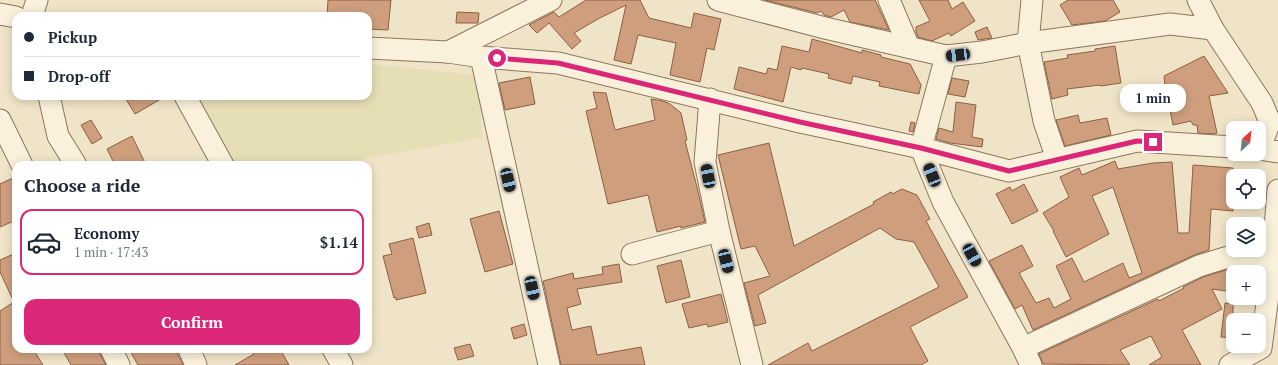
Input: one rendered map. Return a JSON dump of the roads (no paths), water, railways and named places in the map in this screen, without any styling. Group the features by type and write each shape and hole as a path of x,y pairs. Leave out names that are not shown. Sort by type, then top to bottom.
{"street":[{"path":"33,12 37,0"},
{"path":"448,52 551,0"},
{"path":"718,0 826,28 946,56 982,52 1028,43 1170,24 1213,29"},
{"path":"889,0 910,47"},
{"path":"1032,0 1028,43 1044,121 1057,159"},
{"path":"1198,0 1213,29 1262,103 1270,122 1266,132"},
{"path":"0,14 12,16"},
{"path":"372,48 448,52 481,57 558,63 800,122 921,148 1009,171 1137,141 1226,147"},
{"path":"946,56 921,148 943,202 1027,356 1199,266 1228,256 1251,259 1275,267"},
{"path":"481,57 550,365"},
{"path":"710,99 705,162 719,231 752,365"},
{"path":"49,100 58,136 74,161"},
{"path":"187,100 221,161"},
{"path":"0,120 20,161"},
{"path":"1266,150 1278,152"},
{"path":"1230,365 1261,348 1275,267 1278,190"},
{"path":"632,254 719,231"},
{"path":"113,353 119,365"},
{"path":"191,353 196,365"},
{"path":"335,353 342,365"}]}
